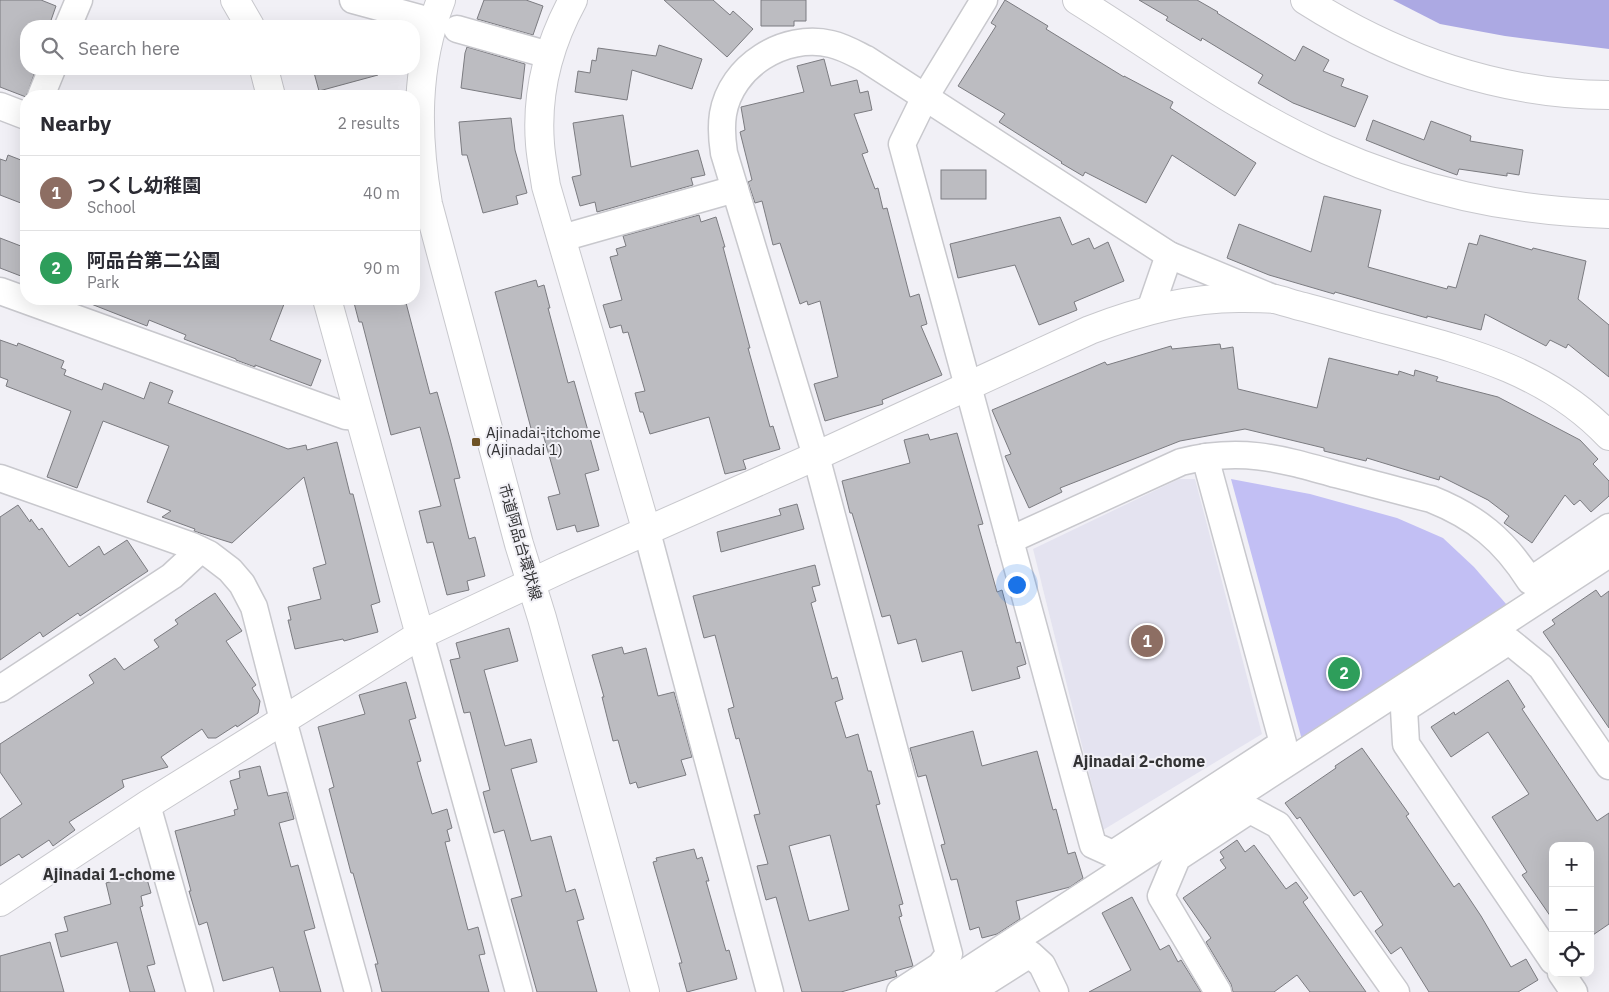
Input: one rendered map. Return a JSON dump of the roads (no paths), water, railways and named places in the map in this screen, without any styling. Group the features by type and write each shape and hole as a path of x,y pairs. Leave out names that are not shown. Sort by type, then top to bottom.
{"street":[{"path":"71,20 79,0"},
{"path":"235,0 247,20"},
{"path":"353,0 444,17 549,55"},
{"path":"573,0 561,22 549,55 540,102 540,144 546,186 647,532 770,992"},
{"path":"984,0 925,97 902,144 1093,845 1113,854 1283,743 1206,457"},
{"path":"1077,0 1249,109 1326,150 1415,183 1473,199 1524,208 1609,214"},
{"path":"1305,0 1379,42 1440,66 1535,89 1609,95"},
{"name":"市道阿品台環状線","path":"420,106 427,46 444,17"},
{"path":"900,992 940,966 949,954 816,456 724,152 722,133 723,113 730,94 740,77 754,62 771,51 790,44 809,41 829,43 848,49 1169,255 1275,299 1473,354 1510,367 1545,386 1577,408 1609,436"},
{"path":"43,90 50,75"},
{"path":"266,75 270,90"},
{"path":"0,106 20,114"},
{"name":"市道阿品台環状線","path":"420,145 421,165 428,204 519,544 645,992"},
{"path":"562,238 735,190"},
{"path":"1150,310 1169,255"},
{"path":"0,290 20,297"},
{"path":"0,902 147,805 420,635 1090,330 1150,310 1181,303 1212,299 1275,299"},
{"path":"41,305 346,416 360,418"},
{"path":"329,305 519,992"},
{"path":"1010,540 1181,462 1206,457 1244,454 1276,458 1431,499 1465,515 1495,537 1508,550 1530,581 1609,527"},
{"path":"0,478 200,550 230,570 242,584 251,599 257,616 283,720 358,992"},
{"path":"0,689 172,576 200,550"},
{"path":"935,992 1609,554"},
{"path":"1549,955 1406,744 1404,710 1509,641 1541,667 1609,766"},
{"path":"147,805 200,992"},
{"path":"1218,992 1161,896 1177,858 1250,810 1278,825 1396,992"},
{"path":"970,992 1030,954 1042,965 1055,992"},
{"path":"1564,977 1574,992"}],"place":[{"name":"Ajinadai-itchome (Ajinadai 1)","path":"476,442"},
{"name":"つくし幼稚園","path":"1147,641"},
{"name":"阿品台第二公園","path":"1344,673"}],"district":[{"name":"Ajinadai 2-chome","path":"1139,761"},
{"name":"Ajinadai 1-chome","path":"109,874"}]}
